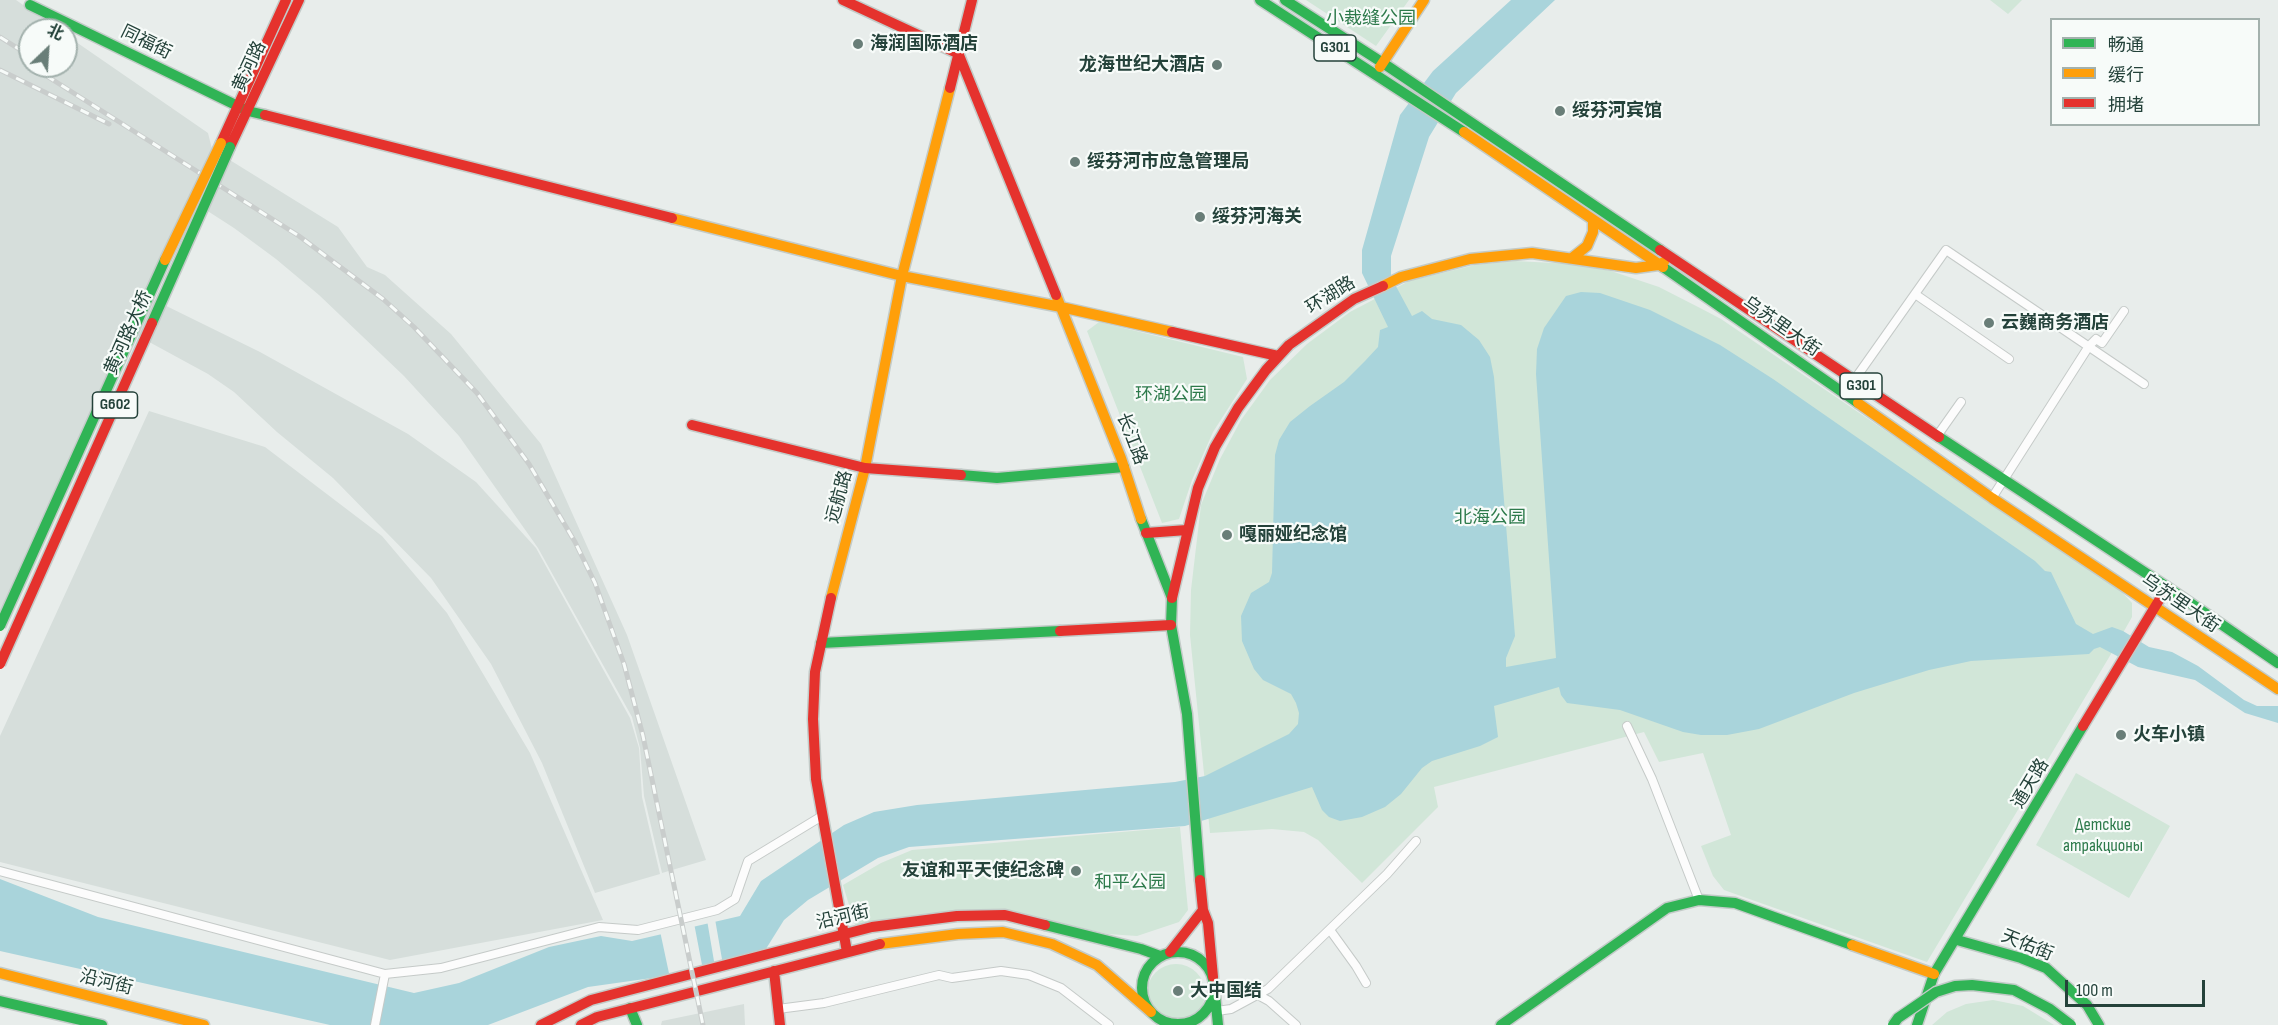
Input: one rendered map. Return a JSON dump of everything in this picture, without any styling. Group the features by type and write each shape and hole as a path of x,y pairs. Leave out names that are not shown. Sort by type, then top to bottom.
{"main road":[{"name":"黄河路","path":"243,108 286,0"},
{"name":"黄河路","path":"225,145 299,0"},
{"path":"843,0 959,54 972,0"},
{"name":"乌苏里大街","path":"1260,0 1375,74 1446,105 1853,381 2167,587 2278,663"},
{"name":"乌苏里大街","path":"1285,0 1383,63 1439,115 1718,304 1992,498 2278,689"},
{"path":"1375,74 1424,0"},
{"name":"同福街","path":"30,5 243,108 902,276 1061,307 1278,356"},
{"name":"远航路","path":"847,952 816,779 813,719 815,672 865,468 902,276 959,54"},
{"name":"长江路","path":"959,54 1124,467 1146,533 1172,598 1171,625 1187,714 1189,764 1203,910 1208,923 1213,977"},
{"name":"黄河路大桥","path":"0,626 171,247 225,145"},
{"name":"黄河路大桥","path":"0,664 225,145"},
{"path":"1572,258 1587,246 1593,232 1593,220"},
{"name":"环湖路","path":"1172,598 1198,488 1215,447 1252,388 1278,356 1308,330 1361,295 1401,277 1448,263 1490,256 1532,253 1636,268 1658,265 1671,257"},
{"path":"692,425 865,468 997,478 1124,467"},
{"path":"1146,533 1187,530"},
{"name":"通天路","path":"1917,1025 1934,974 1957,940 2167,587"},
{"path":"821,643 1171,625"},
{"path":"1501,1025 1667,908 1699,900 1735,903 1934,974"},
{"path":"1163,1025 1144,1000 1142,986 1149,966 1165,954 1203,910"},
{"name":"沿河街","path":"541,1025 591,1000 872,927 957,916 1005,915 1165,954"},
{"name":"沿河街","path":"581,1025 597,1017 630,1008 875,945 946,935 1003,932 1052,944 1097,965 1151,1012"},
{"name":"天佑街","path":"1957,940 2021,958 2046,968 2087,1005 2099,1025"},
{"path":"1165,954 1182,952 1193,955 1203,962 1213,977 1218,1025"},
{"path":"774,971 780,1025"},
{"name":"沿河街","path":"0,973 204,1025"},
{"path":"1893,1025 1898,1018 1936,992 1955,986 1972,985 2014,990 2050,1009 2071,1025"},
{"path":"1151,1012 1175,1025 1190,1023 1202,1015 1211,1004 1215,990"},
{"path":"0,1001 102,1025"},
{"path":"630,1008 637,1025"}],"street":[{"path":"1845,393 1946,250 2144,384"},
{"path":"1915,294 2009,359"},
{"path":"1992,498 2089,346 2096,339 2102,343 2124,310"},
{"path":"1936,436 1960,402"},
{"path":"1627,726 1652,779 1699,900"},
{"path":"0,871 386,974 441,968 599,927 638,930 717,910 735,899 748,861 822,816"},
{"path":"1217,1011 1231,1009 1268,989 1388,874 1416,841"},
{"path":"1330,930 1366,983"},
{"path":"778,1009 824,1003 939,975 952,978 1001,971 1029,975 1061,988 1109,1025"},
{"path":"375,1025 386,974"},
{"path":"1258,995 1269,1001 1296,1025"}],"shaded area":[{"path":"0,0 16,0 42,18 18,18 18,78 78,78 78,43 208,133 212,149 338,227 367,267 385,275 451,334 541,444 627,635 706,860 662,873 644,796 640,748 632,717 538,548 459,436 404,376 319,295 276,259 189,199 146,296 260,352 408,434 476,482 536,548 630,718 639,748 642,797 660,874 595,893 542,763 491,664 431,578 333,478 277,432 234,392 208,374 129,331 0,617"},
{"path":"149,411 265,447 382,536 447,613 530,753 603,920 390,960 0,862 0,736"},
{"path":"744,1004 745,1025 661,1025 662,1021"}],"green space":[{"name":"小裁缝公园","path":"1306,0 1409,0 1376,46"},
{"path":"1990,0 2022,0 2008,14"},
{"name":"北海公园","path":"1515,261 1573,264 1611,271 1659,287 1721,319 2120,590 2132,603 2132,617 2111,654 1927,962 1724,890 1713,876 1701,846 1731,835 1703,753 1659,762 1644,732 1434,787 1438,807 1362,883 1318,840 1304,832 1272,829 1210,833 1190,635 1191,590 1201,505 1220,459 1241,420 1270,380 1307,344 1350,312 1409,281 1475,265"},
{"name":"环湖公园","path":"1099,322 1243,357 1247,379 1213,432 1192,480 1179,519 1162,523 1087,331"},
{"name":"Детские атракционы","path":"2076,773 2170,826 2129,898 2036,845"},
{"name":"和平公园","path":"1180,827 1188,910 1179,922 1137,936 1108,934 1003,910 856,928 843,885 881,863 912,850"},
{"path":"1176,964 1192,969 1200,977 1205,993 1200,1009 1192,1017 1176,1022 1160,1017 1152,1009 1147,993 1152,977 1160,969"},
{"path":"1993,1000 2023,1006 2054,1025 1932,1025 1947,1012 1966,1004"}],"water":[{"name":"北海公园","path":"1511,0 1555,0 1456,93 1429,137 1391,256 1391,277 1412,316 1422,311 1432,319 1461,325 1479,340 1490,357 1494,377 1515,636 1506,658 1506,667 1556,658 1536,374 1537,349 1544,328 1566,296 1581,292 1600,293 1650,310 1720,345 1773,379 2035,561 2045,571 2051,572 2076,624 2093,634 2112,627 2149,647 2172,652 2198,666 2244,700 2257,706 2278,706 2278,723 2245,713 2195,680 2138,667 2100,647 2089,654 1971,661 1929,670 1854,693 1759,729 1727,735 1683,732 1620,710 1567,703 1559,687 1494,706 1498,737 1480,746 1432,761 1422,768 1401,794 1385,807 1362,817 1340,821 1329,817 1322,810 1312,787 1185,826 909,847 878,858 808,900 784,920 764,952 666,976 588,987 488,1025 330,1025 0,951 0,879 98,917 414,993 459,983 549,947 601,936 632,941 740,916 761,881 844,825 874,812 917,805 1175,782 1205,776 1289,734 1298,724 1299,713 1296,703 1291,694 1263,680 1254,669 1242,641 1241,616 1251,593 1269,582 1272,573 1275,455 1279,440 1290,422 1344,382 1365,361 1378,347 1380,330 1388,327 1362,273 1362,250 1400,115 1433,71"}],"pier":[{"path":"715,919 723,965 715,967 707,920"},
{"path":"694,923 703,970 670,978 660,931"}],"railway":[{"path":"0,37 18,48"},
{"path":"0,70 109,124"},
{"path":"50,78 299,236 383,299 414,327 477,393 529,464 575,542 595,583 624,664 643,736 703,1025"}],"traffic: fast":[{"path":"1260,0 1464,132"},
{"path":"1285,0 1383,63 1660,250"},
{"path":"30,5 248,111 265,115"},
{"path":"152,323 230,147"},
{"path":"0,626 165,260"},
{"path":"1663,267 1858,403"},
{"path":"1939,437 2278,663"},
{"path":"961,475 997,478 1124,467"},
{"path":"1141,519 1172,598 1171,625 1187,714 1200,880"},
{"path":"821,643 1060,631"},
{"path":"1917,1025 1934,974 2083,726"},
{"path":"1501,1025 1667,908 1699,900 1735,903 1852,945"},
{"path":"1045,925 1141,949 1160,956"},
{"path":"1957,940 2021,958 2046,968 2087,1005 2099,1025"},
{"path":"1185,952 1204,962 1212,974 1214,988 1212,1002 1204,1014 1192,1022 1171,1024 1152,1014 1144,1002 1142,981 1152,962 1164,954 1185,952"},
{"path":"1893,1025 1898,1018 1936,992 1955,986 1972,985 2014,990 2050,1009 2071,1025"},
{"path":"1215,995 1218,1025"},
{"path":"0,1001 102,1025"},
{"path":"630,1008 637,1025"}],"traffic: slow":[{"path":"1380,67 1424,0"},
{"path":"831,598 865,468 902,276 950,88"},
{"path":"1464,132 1663,267"},
{"path":"165,260 221,143"},
{"path":"672,218 902,276 1061,307 1172,332"},
{"path":"1572,258 1587,246 1593,232 1593,220"},
{"path":"1383,286 1401,277 1470,259 1532,253 1636,268 1664,262"},
{"path":"1056,295 1121,458 1141,519"},
{"path":"1858,403 1992,498 2278,689"},
{"path":"880,944 958,934 1003,932 1052,944 1097,965 1151,1012"},
{"path":"1852,945 1934,974"},
{"path":"0,973 204,1025"}],"traffic: jam":[{"path":"221,143 286,0"},
{"path":"230,147 299,0"},
{"path":"843,0 959,54"},
{"path":"950,88 972,0"},
{"path":"959,55 1056,295"},
{"path":"265,115 672,218"},
{"path":"1660,250 1939,437"},
{"path":"1172,598 1198,488 1215,447 1238,408 1266,370 1289,345 1354,299 1383,286"},
{"path":"0,664 152,323"},
{"path":"1172,332 1278,356"},
{"path":"692,425 865,468 961,475"},
{"path":"1146,533 1187,530"},
{"path":"2083,726 2167,587"},
{"path":"831,598 815,672 813,719 816,779 847,952"},
{"path":"1060,631 1171,625"},
{"path":"1200,880 1203,910 1208,923 1213,977"},
{"path":"1170,952 1203,910"},
{"path":"541,1025 591,1000 872,927 957,916 1005,915 1045,925"},
{"path":"581,1025 597,1017 880,944"},
{"path":"774,971 780,1025"}],"place":[{"name":"海润国际酒店","path":"858,44"},
{"name":"龙海世纪大酒店","path":"1217,65"},
{"name":"绥芬河宾馆","path":"1560,111"},
{"name":"绥芬河市应急管理局","path":"1075,162"},
{"name":"绥芬河海关","path":"1200,217"},
{"name":"云巍商务酒店","path":"1989,323"},
{"name":"嘎丽娅纪念馆","path":"1227,535"},
{"name":"火车小镇","path":"2121,735"},
{"name":"友谊和平天使纪念碑","path":"1076,871"},
{"name":"大中国结","path":"1178,991"}]}
